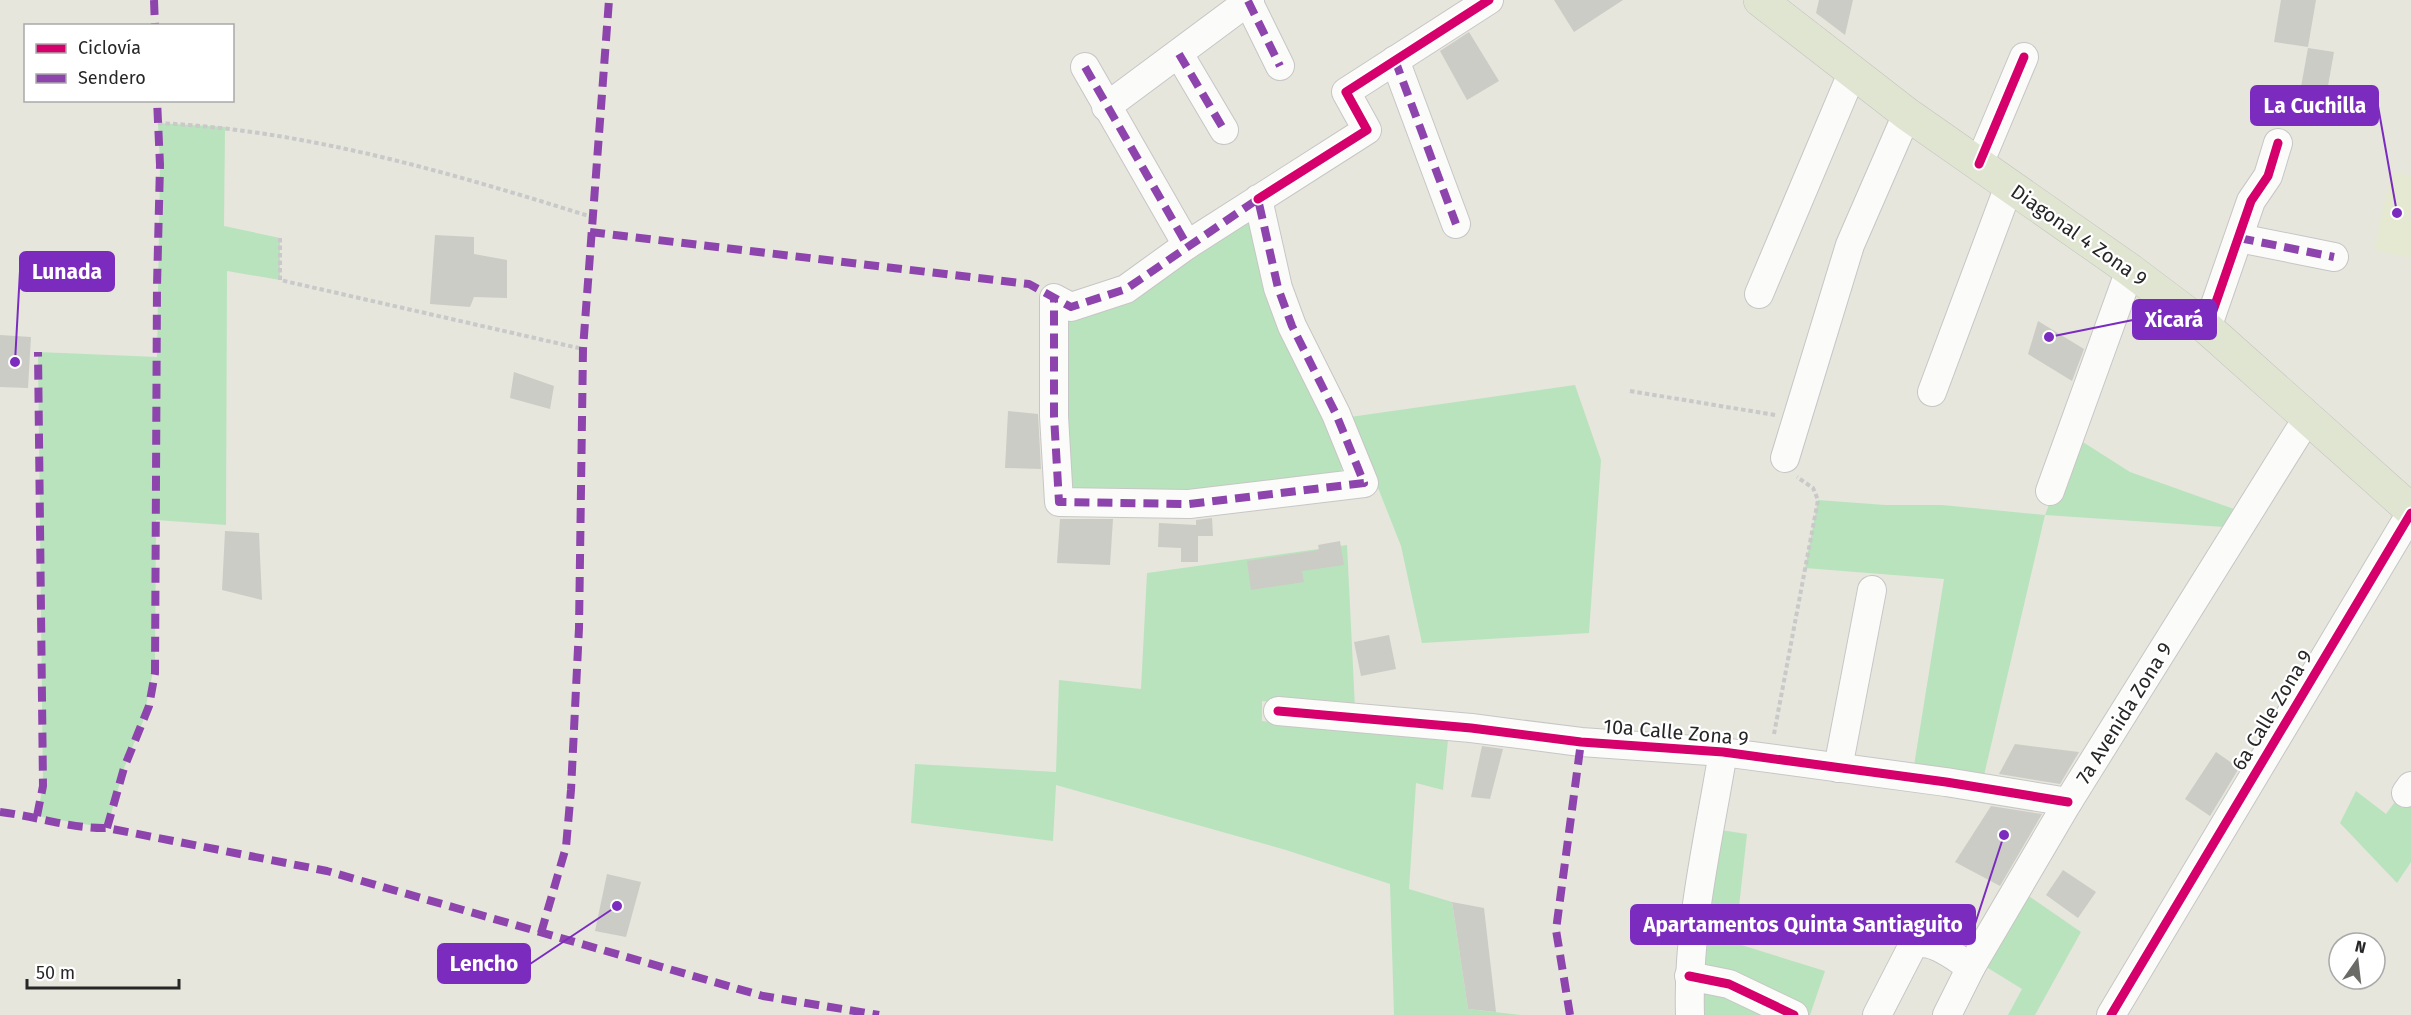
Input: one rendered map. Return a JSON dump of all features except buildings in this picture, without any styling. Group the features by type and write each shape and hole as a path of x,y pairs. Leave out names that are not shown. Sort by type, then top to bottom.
{"main road":[{"name":"Diagonal 4 Zona 9","path":"1760,0 1907,114 2130,270 2207,328 2411,512"}],"street":[{"path":"1258,199 1278,288 1292,326 1336,414 1364,483 1189,504 1059,502 1054,416 1054,298 1071,307 1126,289 1187,245 1258,199 1367,130 1346,92 1488,0"},
{"path":"1106,107 1249,1 1280,66"},
{"path":"1179,54 1224,130"},
{"path":"1979,164 2024,57"},
{"path":"1395,60 1456,224"},
{"path":"1085,67 1187,245"},
{"path":"1759,294 1853,71"},
{"path":"1785,458 1850,245 1907,114"},
{"path":"2207,328 2251,201 2268,176 2278,143"},
{"path":"1932,392 2008,186"},
{"path":"2239,238 2334,257"},
{"path":"2050,491 2130,270"},
{"name":"7a Avenida Zona 9","path":"1947,1015 1971,967 2068,802 2308,417"},
{"name":"6a Calle Zona 9","path":"2111,1015 2411,512"},
{"path":"1838,768 1872,590"},
{"name":"10a Calle Zona 9","path":"1278,711 1471,728 1581,742 1723,752 1946,782 2068,802"},
{"path":"1690,1015 1689,976 1723,752"},
{"path":"1877,1015 1912,947 1919,942 1927,942 1971,967"},
{"path":"1689,976 1729,984 1794,1015"}],"path":[{"path":"158,123 246,129 378,156 592,217"},
{"path":"280,238 280,280 583,349"},
{"path":"1630,391 1796,420"},
{"path":"1769,759 1818,500 1816,491"}],"shaded area":[{"path":"2391,172 2411,176 2411,258 2374,250"}],"green space":[{"path":"158,123 225,127 224,226 280,238 280,280 227,271 226,525 156,520 155,661 143,721 124,768 107,828 37,816 43,786 38,352 157,357 160,165"},
{"path":"1253,210 1345,456 1339,479 1259,491 1064,494 1062,313"},
{"path":"1575,385 1601,460 1589,633 1422,643 1401,546 1350,417"},
{"path":"2075,437 2130,472 2248,514 2239,528 2045,515"},
{"path":"1818,500 1885,505 1942,505 2045,515 1981,788 1912,778 1944,579 1805,568"},
{"path":"1347,545 1355,708 1262,701 1262,721 1448,740 1443,790 1416,783 1409,889 1452,902 1468,1009 1521,1015 1394,1015 1390,884 1286,850 1056,785 1053,841 911,823 915,764 1056,772 1059,680 1141,689 1147,573"},
{"path":"2356,791 2386,814 2400,795 2411,802 2411,862 2397,883 2340,823"},
{"path":"1714,829 1747,834 1735,943 1825,971 1810,1015 1800,1015 1692,973"},
{"path":"2017,888 2081,932 2035,1015 2008,1015 2022,989 1975,960"},
{"path":"1694,981 1784,1015 1696,1015"}],"marked path":[{"path":"154,0 155,24"},
{"path":"541,933 566,847 571,790 579,628 583,349 609,0"},
{"path":"1248,1 1280,66"},
{"path":"1179,54 1224,130"},
{"path":"1395,60 1456,224"},
{"path":"1085,67 1187,245"},
{"path":"107,828 124,768 149,706 155,673 157,286 160,165 157,102"},
{"path":"590,232 1029,284 1071,307 1126,289 1258,199 1278,288 1292,326 1336,414 1364,483 1189,504 1059,502 1054,416 1054,298"},
{"path":"2239,238 2334,257"},
{"path":"37,816 43,786 38,352"},
{"path":"1570,1015 1556,930 1581,742"},
{"path":"0,812 80,826 107,828 327,871 763,996 879,1015"}],"cycle path":[{"path":"1258,199 1367,130 1346,92 1489,0"},
{"path":"1979,164 2024,57"},
{"path":"2207,328 2251,201 2268,176 2278,143"},
{"path":"2111,1015 2411,513"},
{"path":"1278,711 1471,728 1581,742 1723,752 1946,782 2068,802"},
{"path":"1689,976 1729,984 1794,1015"}],"place":[{"name":"La Cuchilla","path":"2397,213"},
{"name":"Xicará","path":"2049,337"},
{"name":"Lunada","path":"15,362"},
{"name":"Apartamentos Quinta Santiaguito","path":"2004,835"},
{"name":"Lencho","path":"617,906"}]}
